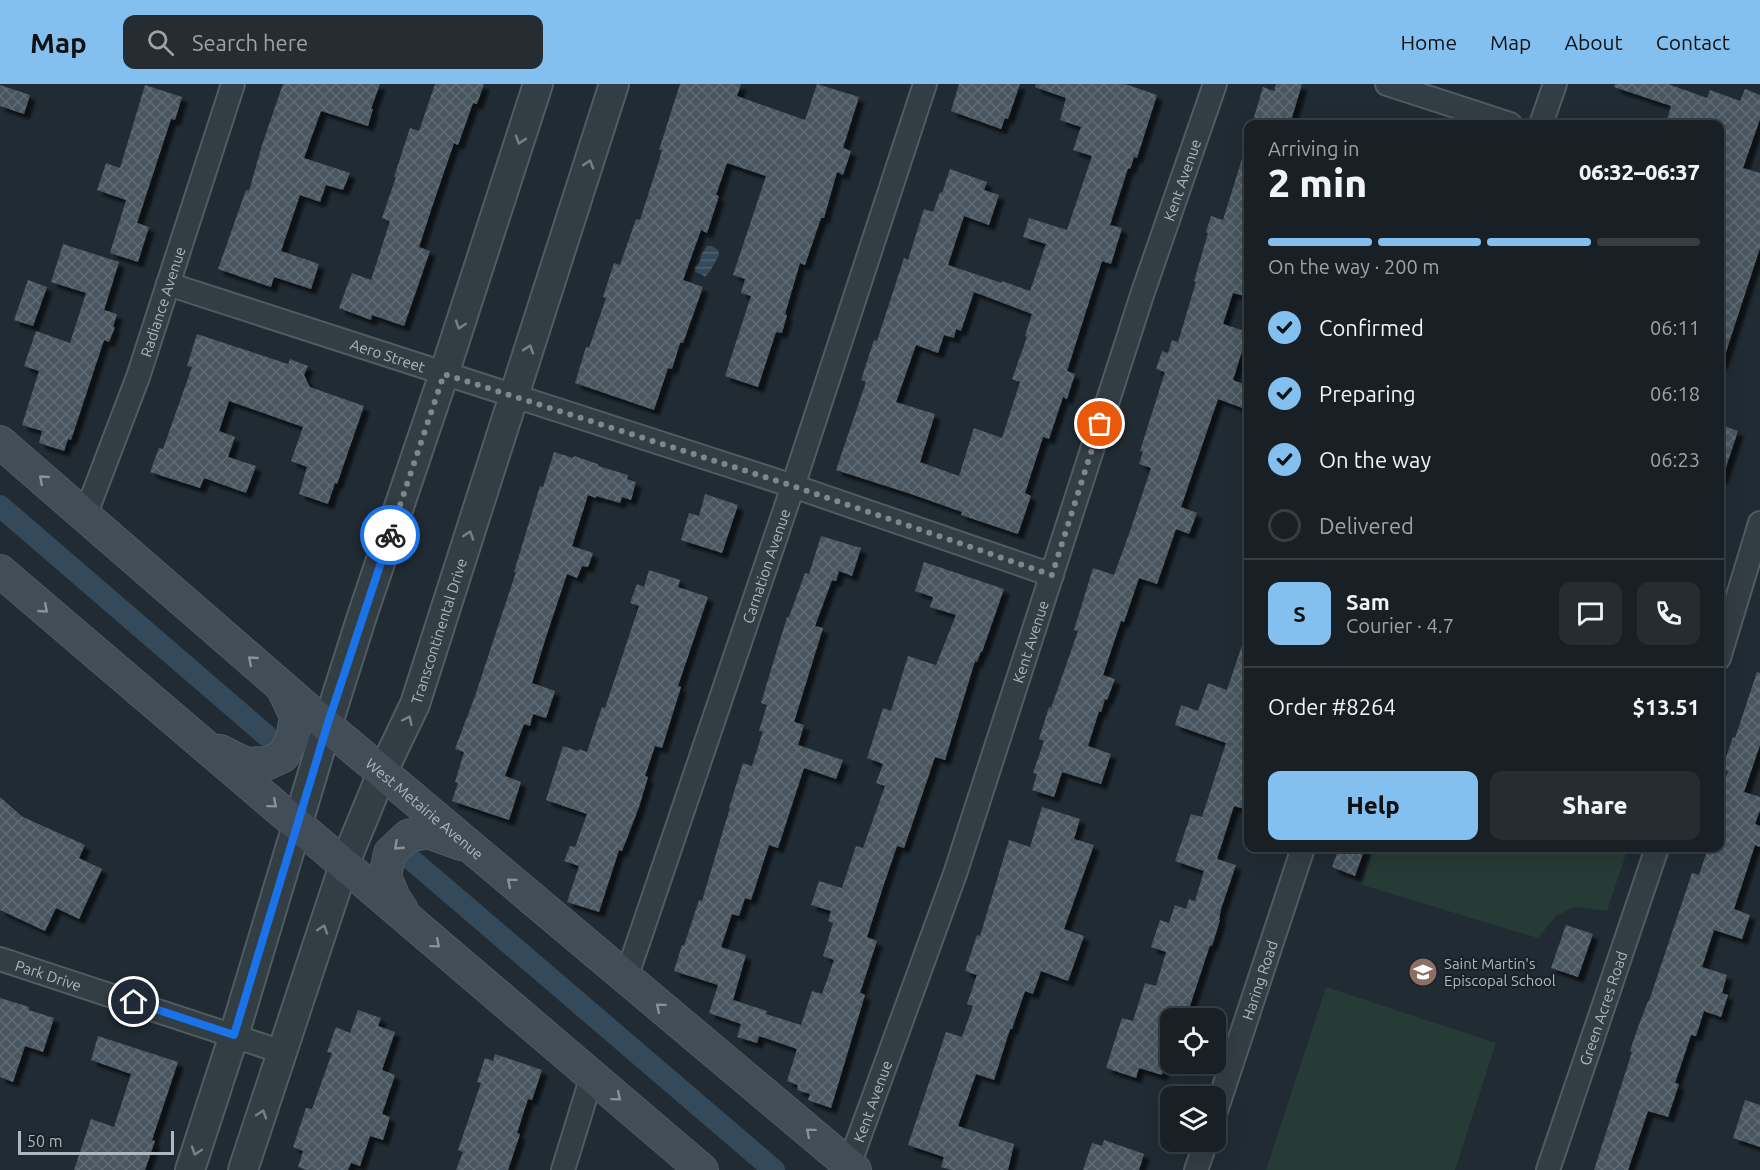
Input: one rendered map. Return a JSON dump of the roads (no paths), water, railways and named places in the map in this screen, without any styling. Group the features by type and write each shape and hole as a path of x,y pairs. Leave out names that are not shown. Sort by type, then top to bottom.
{"main road":[{"name":"West Metairie Avenue","path":"0,442 327,726 852,1167"},
{"path":"0,571 702,1170"},
{"path":"200,742 246,764 268,763 283,756 292,739 296,716 282,686"},
{"path":"410,921 394,898 385,876 390,853 408,836 428,832 470,847"}],"street":[{"name":"Radiance Avenue","path":"85,516 138,377 233,84"},
{"path":"190,1170 234,1035 327,726 538,84"},
{"name":"Transcontinental Drive","path":"243,1170 344,864 382,772 415,704 614,84"},
{"name":"Carnation Avenue","path":"626,978 793,486 925,84"},
{"name":"Kent Avenue","path":"852,1167 955,874 1142,295 1215,84"},
{"path":"1387,84 1498,120"},
{"path":"1542,120 1555,84"},
{"name":"Aero Street","path":"168,284 793,486 1052,575"},
{"path":"1724,642 1760,523"},
{"name":"Haring Road","path":"1224,1086 1302,852"},
{"name":"Green Acres Road","path":"1548,1170 1656,852"},
{"name":"Park Drive","path":"0,959 282,1052"},
{"path":"563,1170 592,1076"},
{"path":"1196,1170 1202,1152"}],"water":[{"path":"707,246 718,250 719,255 705,277 695,272 695,267 700,262 701,255"}],"waterway":[{"path":"0,506 267,736"},
{"path":"413,861 774,1170"}],"place":[{"name":"Saint Martin's Episcopal School","path":"1423,972"}]}
